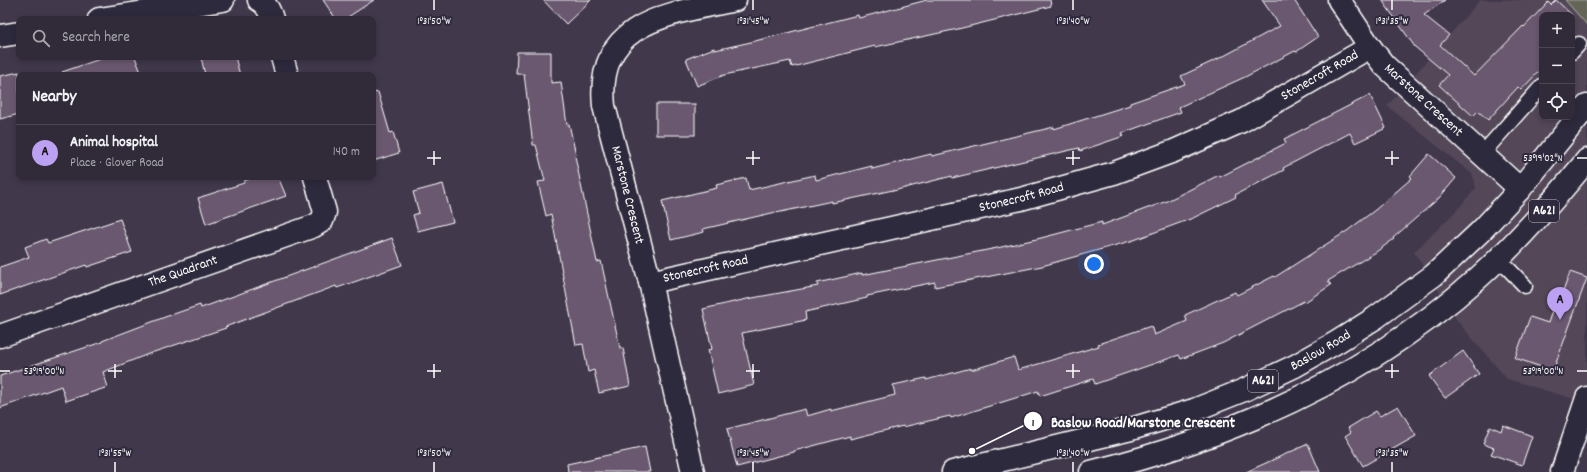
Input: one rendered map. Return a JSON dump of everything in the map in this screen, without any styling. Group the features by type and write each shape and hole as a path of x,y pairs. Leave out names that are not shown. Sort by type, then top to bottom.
{"street":[{"path":"119,16 223,0"},
{"path":"259,0 264,3 271,16"},
{"name":"Marstone Crescent","path":"693,472 650,282 604,106 604,85 608,64 612,54 628,35 647,22 668,15 735,0"},
{"name":"Marstone Crescent","path":"1339,0 1370,47 1384,65 1520,189"},
{"path":"0,36 16,33"},
{"name":"Stonecroft Road","path":"650,282 1020,199 1114,173 1174,151 1242,121 1370,47"},
{"path":"283,60 286,72"},
{"name":"Baslow Road","path":"954,472 1124,431 1194,410 1244,390 1295,366 1375,318 1434,275 1481,231 1520,189 1587,106"},
{"name":"A621","path":"1091,472 1186,445 1237,426 1298,398 1342,375 1438,312 1478,277 1523,233 1587,160"},
{"name":"The Quadrant","path":"0,336 314,226 322,221 325,212 316,180"},
{"path":"1562,472 1587,398"}],"lane":[{"path":"1482,154 1539,89"},
{"path":"1498,258 1525,286"}],"shaded area":[{"path":"1480,0 1565,0 1587,25 1587,403 1507,379 1458,322 1414,252 1454,213 1476,188 1472,174 1387,106"}],"green space":[{"path":"1565,0 1587,0 1587,25"}],"building":[{"path":"323,0 374,0 350,16 334,16"},
{"path":"543,0 591,0 566,24"},
{"path":"927,0 1050,0 1051,6 958,29 875,46 792,67 790,61 724,75 697,86 686,59 714,48 715,50 751,42 858,15 859,18"},
{"path":"1262,0 1294,0 1318,37 1296,52 1295,51 1245,77 1179,107 1181,112 1122,133 1124,136 1080,151 1079,148 952,178 952,176 893,191 776,212 703,229 704,232 671,240 662,201 717,188 716,185 746,178 749,190 815,175 816,180 872,166 872,169 931,154 932,156 1054,127 1054,129 1130,105 1130,103 1185,84 1181,76 1222,57 1280,26"},
{"path":"1382,0 1445,0 1424,15 1449,35 1440,45 1474,76 1548,2 1551,5 1556,0 1569,12 1539,12 1539,71 1521,90 1518,87 1488,120 1478,111 1473,116 1439,85 1448,75 1415,47"},
{"path":"517,52 551,52 551,83 561,82 567,125 569,124 576,155 597,262 601,261 620,348 623,348 630,386 599,393 594,370 588,372 583,344 576,345 551,214 546,216 538,182 545,181 536,145 533,145 524,74 516,74"},
{"path":"97,60 136,60 141,72 62,72"},
{"path":"202,60 236,60 239,72 204,72"},
{"path":"16,73 16,115 0,119 0,76"},
{"path":"376,92 378,92 390,133 393,132 399,153 376,160"},
{"path":"1370,95 1386,128 1355,143 1350,133 1283,168 1284,170 1235,195 1236,197 1193,218 1134,240 1042,266 935,287 935,282 867,296 867,298 805,312 806,320 742,333 754,385 718,394 708,350 712,349 703,309 818,286 817,283 862,273 862,275 997,248 1102,222 1102,225 1167,201 1219,175 1220,177 1286,143 1284,139"},
{"path":"656,104 695,104 695,135 656,135"},
{"path":"1429,154 1456,178 1439,198 1393,238 1394,239 1376,252 1328,281 1331,285 1305,302 1304,301 1223,343 1181,359 1179,355 1095,384 1093,379 1040,396 1038,391 951,418 950,416 850,439 850,436 737,467 727,429 805,409 807,416 831,409 831,411 895,395 893,385 926,378 926,380 971,368 971,370 1014,357 1018,370 1099,346 1098,344 1151,326 1154,335 1187,321 1185,315 1235,292 1237,295 1274,276 1275,277 1347,231 1375,210 1412,178 1410,176"},
{"path":"279,180 286,196 206,224 198,198 244,183 244,181"},
{"path":"443,184 453,222 418,231 413,215 419,213 413,192"},
{"path":"120,219 132,252 87,267 86,265 0,295 0,267 29,257 25,247 46,239 48,243"},
{"path":"392,238 402,265 337,288 336,286 225,327 226,328 151,353 103,372 108,387 66,401 61,386 0,408 0,376 102,342 200,305 201,308"},
{"path":"1570,272 1587,278 1553,371 1515,358 1530,317 1548,323 1555,302 1559,303"},
{"path":"1463,351 1479,374 1445,398 1429,376"},
{"path":"1398,406 1416,436 1363,466 1345,436 1351,432 1348,428 1376,411 1380,416"},
{"path":"1503,425 1532,436 1522,465 1491,454 1494,448 1483,444 1490,426 1501,431"},
{"path":"1308,444 1320,472 1246,472"},
{"path":"645,447 650,472 568,472 567,464"}],"place":[{"name":"Animal hospital","path":"1560,320"},
{"name":"Baslow Road/Marstone Crescent","path":"972,451"}]}
